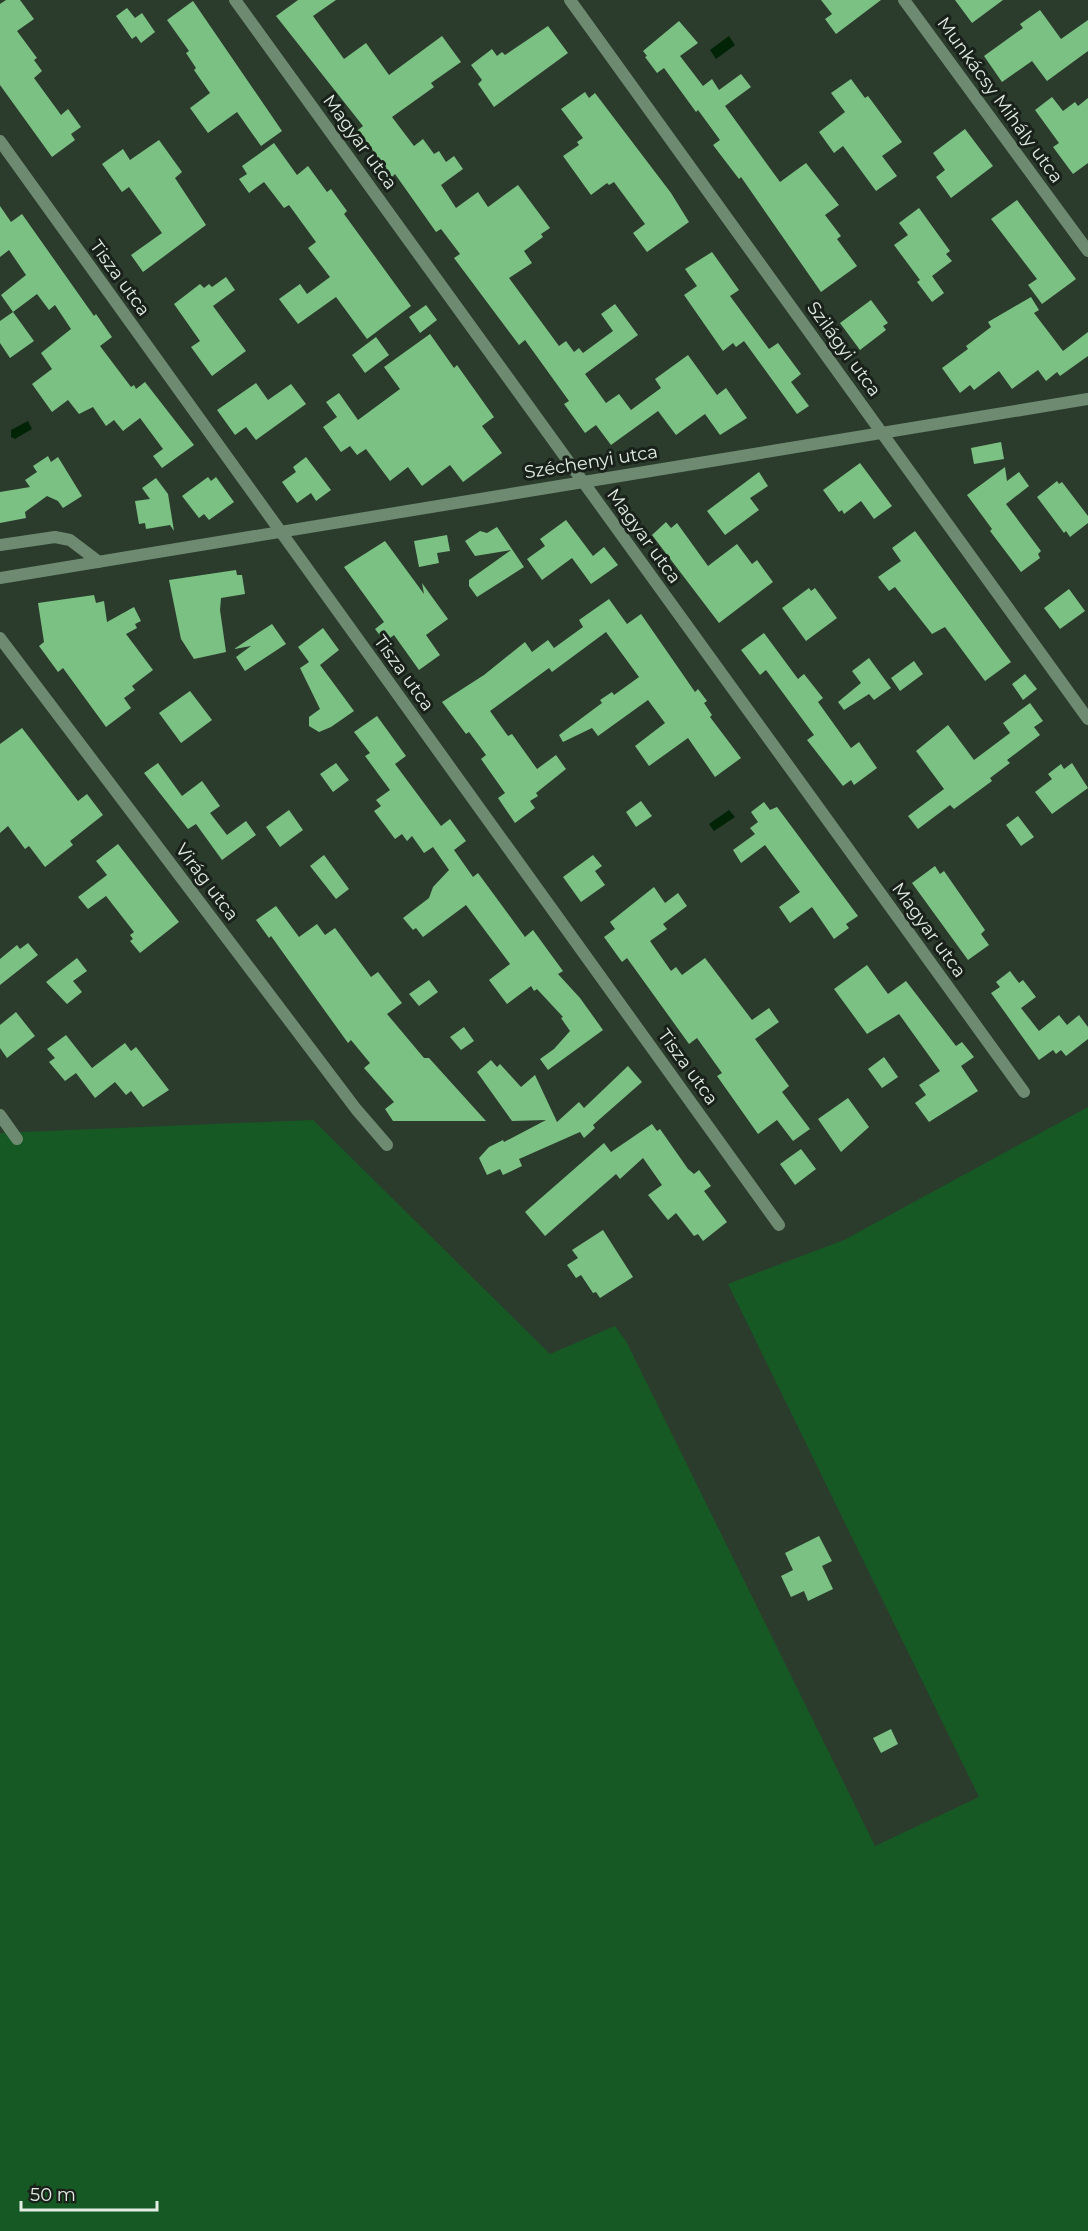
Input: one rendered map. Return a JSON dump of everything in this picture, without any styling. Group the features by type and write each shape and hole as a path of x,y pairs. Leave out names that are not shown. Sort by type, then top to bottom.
{"street":[{"name":"Magyar utca","path":"235,0 1024,1092"},
{"name":"Szilágyi utca","path":"570,0 1088,719"},
{"name":"Munkácsy Mihály utca","path":"904,0 1088,251"},
{"name":"Tisza utca","path":"0,141 779,1225"},
{"name":"Széchenyi utca","path":"0,578 1088,399"},
{"path":"0,545 55,537 69,540 99,562"},
{"name":"Virág utca","path":"0,638 349,1100 387,1145"},
{"path":"0,1115 17,1139"}],"green space":[{"path":"1088,1107 1088,2231 0,2231 0,1133 313,1120 550,1354 615,1326 626,1341 875,1846 979,1797 728,1284 844,1240"}],"shaded area":[{"path":"729,36 735,45 716,59 710,50"},
{"path":"28,421 32,429 15,439 11,437 11,430"},
{"path":"729,810 735,817 714,831 709,824"}],"building":[{"path":"6,0 20,0 34,19 17,31 37,58 34,60 42,71 34,78 61,115 68,109 81,127 71,134 75,140 52,157 0,85 0,4"},
{"path":"298,0 336,0 313,16 344,59 366,43 389,75 442,36 461,62 431,83 434,87 392,117 414,146 423,139 434,154 439,151 446,162 454,156 463,169 441,185 456,208 478,192 488,207 518,185 550,228 541,234 543,237 524,251 532,263 509,278 559,346 566,341 574,352 579,348 583,353 613,331 601,314 615,304 638,335 585,374 606,403 619,394 631,410 661,388 655,379 688,355 717,395 726,388 747,418 720,435 705,414 676,435 658,411 611,445 596,425 585,433 564,404 569,401 525,340 519,345 454,258 460,254 441,229 436,232 395,174 392,177 358,130 363,126 276,16"},
{"path":"821,0 881,0 836,34 825,19 832,14"},
{"path":"955,0 1003,0 972,23"},
{"path":"193,1 282,131 261,146 237,112 208,133 190,108 210,93 194,70 196,68 186,53 189,51 167,20"},
{"path":"127,8 135,18 142,13 155,32 141,43 136,36 132,39 116,16"},
{"path":"1040,10 1061,39 1088,20 1088,51 1047,81 1032,61 1002,82 984,56 1023,28 1020,24"},
{"path":"679,21 698,43 680,56 703,86 712,79 719,90 741,74 751,87 725,106 780,182 806,163 839,205 825,215 841,236 837,239 857,266 821,292 741,177 739,179 713,145 720,140 698,110 696,112 664,68 657,73 645,57 647,56 643,51"},
{"path":"548,26 568,53 494,107 478,84 482,80 471,65 492,49 497,56 502,52 505,55"},
{"path":"851,79 865,98 868,96 902,142 882,156 897,176 876,191 843,146 834,153 819,132 845,112 831,93"},
{"path":"585,92 589,98 595,93 671,193 689,222 647,252 633,233 645,224 614,182 609,185 607,183 591,195 563,156 579,145 577,142 583,138 561,109"},
{"path":"1052,97 1063,111 1075,102 1078,106 1088,98 1088,163 1073,174 1053,147 1059,143 1035,110"},
{"path":"965,129 993,166 951,198 936,177 945,170 933,153"},
{"path":"159,140 182,172 175,178 206,225 143,272 131,255 162,233 129,187 122,192 102,164 123,149 130,160"},
{"path":"274,143 297,175 308,166 327,192 331,189 347,211 344,214 411,306 367,339 336,297 298,324 279,299 300,284 307,294 330,277 308,248 316,242 289,205 284,208 264,182 249,193 239,179 247,174 242,166"},
{"path":"1017,200 1076,279 1042,304 1028,285 1037,279 991,219"},
{"path":"0,206 11,222 22,214 94,316 96,314 112,337 100,346 131,387 134,385 136,389 145,382 194,445 162,468 153,456 163,449 140,418 123,431 114,420 106,426 93,407 79,414 68,400 52,412 32,384 52,369 41,353 71,329 55,305 49,310 37,294 13,312 1,295 26,275 9,250 0,257"},
{"path":"919,208 950,251 946,254 952,261 932,276 944,293 932,302 917,282 920,280 894,245 908,235 899,223"},
{"path":"712,252 739,290 730,296 769,349 778,343 801,374 791,382 809,406 797,414 744,341 736,347 733,343 723,351 684,295 697,286 685,269"},
{"path":"226,277 235,290 213,306 246,351 212,376 191,347 200,341 174,304 200,284 204,288 209,284 212,287"},
{"path":"1031,297 1039,310 1034,313 1063,351 1088,332 1088,356 1060,376 1057,372 1046,381 1038,370 1012,389 999,371 974,390 970,385 960,393 942,368 968,349 966,346 991,327 988,322"},
{"path":"871,300 888,323 883,326 886,330 860,350 840,323"},
{"path":"426,305 437,320 420,333 409,317"},
{"path":"13,312 34,341 10,358 0,343 0,321"},
{"path":"430,334 454,368 457,365 494,417 482,426 502,453 463,482 450,465 422,486 408,467 390,481 366,449 357,455 350,446 341,452 323,427 337,417 326,402 339,393 358,420 400,389 384,367"},
{"path":"376,337 389,355 365,373 352,355"},
{"path":"256,383 268,400 291,384 306,404 256,440 246,427 235,435 217,410"},
{"path":"1001,442 1004,459 974,464 971,448"},
{"path":"48,456 51,462 58,457 82,496 63,508 58,501 47,496 25,512 26,518 0,523 0,492 30,487 25,480 37,472 33,466"},
{"path":"306,457 331,490 316,501 311,493 297,503 282,482 296,472 293,467"},
{"path":"860,463 892,506 874,519 861,501 844,514 842,510 839,512 823,490"},
{"path":"1005,467 1007,481 1019,472 1029,486 1006,504 1041,551 1038,554 1040,558 1021,572 990,531 992,529 967,495"},
{"path":"759,472 768,486 750,498 759,510 725,535 707,511"},
{"path":"208,477 211,481 216,477 234,502 209,520 204,514 199,518 182,496"},
{"path":"156,478 168,494 174,531 170,525 146,529 145,523 139,524 135,501 150,499 142,488"},
{"path":"1057,481 1059,484 1062,482 1088,516 1088,523 1070,537 1066,531 1064,533 1037,497"},
{"path":"566,520 593,556 604,547 618,565 591,584 572,558 542,580 527,559 545,546 540,539"},
{"path":"666,522 671,528 677,523 708,566 737,544 752,564 757,560 773,582 719,623 652,535"},
{"path":"497,527 524,567 477,597 469,586 469,580 511,550 475,556 465,541 480,531 487,533"},
{"path":"915,531 1011,662 985,681 945,627 932,634 895,587 889,591 878,577 901,561 892,548"},
{"path":"447,535 450,551 437,553 439,563 419,567 414,541"},
{"path":"385,541 424,594 422,583 448,619 426,635 440,655 419,670 394,635 385,642 375,629 384,622 344,567"},
{"path":"236,570 237,575 242,575 245,594 221,598 220,610 226,652 194,659 181,639 169,580"},
{"path":"809,588 811,591 815,588 837,618 806,641 782,608"},
{"path":"1069,589 1085,611 1060,629 1044,608"},
{"path":"94,595 96,603 104,601 107,622 134,607 141,621 135,624 137,628 126,634 153,670 132,686 135,690 124,698 131,708 106,727 63,668 58,672 39,646 44,642 38,603"},
{"path":"609,599 627,624 641,614 695,692 698,689 707,701 704,703 712,715 710,717 741,758 715,777 688,738 649,766 635,746 665,723 648,700 598,736 592,728 563,742 559,735 602,703 600,700 612,692 614,695 639,677 606,632 552,672 549,668 490,711 508,736 512,734 537,769 556,755 566,769 536,793 538,796 530,801 535,808 515,823 498,798 505,793 481,759 486,755 469,732 466,734 442,702 484,675 525,642 532,652 548,640 554,648 583,627 579,620"},
{"path":"272,624 286,644 245,671 236,657 251,646 234,649"},
{"path":"323,628 339,650 320,665 354,711 331,727 319,732 309,726 309,717 320,709 300,668 309,662 298,647"},
{"path":"764,633 798,679 804,674 823,698 818,702 851,748 859,742 877,768 854,785 851,780 843,786 807,740 814,735 766,670 760,675 741,650"},
{"path":"869,658 891,688 874,700 869,694 844,710 838,702 861,683 852,671"},
{"path":"914,661 923,674 900,691 891,678"},
{"path":"1025,674 1037,689 1023,700 1012,684"},
{"path":"190,691 212,720 181,743 159,713"},
{"path":"1030,703 1043,721 1034,727 1040,735 1007,760 1010,763 990,778 992,781 954,809 950,805 918,829 908,816 944,789 916,751 948,725 974,760 1010,733 1003,723"},
{"path":"377,716 406,756 395,764 441,826 450,819 466,841 454,850 473,877 478,873 525,937 533,930 563,971 558,974 580,998 603,1030 548,1070 540,1059 554,1049 570,1031 561,1018 563,1017 537,989 534,991 531,986 507,1004 489,980 510,964 466,905 423,937 416,928 413,930 403,918 429,898 433,887 449,870 433,847 424,853 412,836 407,841 402,834 395,839 374,811 381,806 376,800 390,790 365,756 370,753 354,732"},
{"path":"22,728 78,801 87,794 103,815 70,841 73,845 45,867 29,846 25,849 8,826 0,833 0,744"},
{"path":"158,763 182,796 202,781 220,806 210,813 227,835 246,821 256,835 222,860 196,824 188,829 144,773"},
{"path":"336,763 349,780 333,792 320,774"},
{"path":"1072,763 1088,788 1052,814 1035,792 1052,779 1048,774 1061,764 1064,769"},
{"path":"641,801 652,816 636,827 626,812"},
{"path":"764,802 770,810 777,807 858,916 846,924 849,928 834,939 812,907 790,923 779,907 800,892 765,845 741,863 733,850 755,834 750,828 758,822 751,812"},
{"path":"289,810 303,830 280,847 266,827"},
{"path":"1018,816 1034,837 1021,846 1006,825"},
{"path":"118,844 179,922 140,953 130,941 133,939 130,935 134,932 106,896 88,909 78,897 107,875 96,861"},
{"path":"324,855 349,889 336,899 310,866"},
{"path":"593,855 602,866 595,871 605,885 581,902 563,877"},
{"path":"935,866 940,874 944,871 985,930 981,934 989,945 968,960 912,883"},
{"path":"654,887 665,903 678,893 687,906 663,924 667,929 650,941 671,971 676,967 682,975 705,958 752,1020 769,1008 779,1022 755,1039 789,1086 782,1092 810,1129 793,1141 777,1120 758,1134 717,1076 722,1073 697,1038 689,1044 627,958 622,962 604,937 615,929 610,922"},
{"path":"276,906 299,937 317,924 325,935 335,928 371,977 378,972 402,1003 387,1014 424,1058 429,1058 486,1121 393,1121 385,1109 394,1102 364,1068 370,1063 351,1040 348,1043 271,936 269,938 256,920"},
{"path":"28,943 38,955 0,985 0,959 17,945 20,949"},
{"path":"77,958 87,971 73,981 82,992 67,1004 46,982"},
{"path":"867,965 888,994 906,981 956,1046 962,1042 974,1057 961,1066 978,1091 929,1122 915,1103 926,1095 919,1085 940,1071 899,1014 867,1034 834,989"},
{"path":"1010,971 1019,983 1023,980 1036,997 1021,1008 1039,1031 1059,1015 1067,1025 1079,1015 1088,1027 1088,1039 1066,1056 1061,1050 1056,1054 1053,1050 1039,1060 991,993 1000,987 996,982"},
{"path":"429,980 438,992 419,1006 409,994"},
{"path":"16,1012 35,1036 7,1058 0,1048 0,1025"},
{"path":"464,1027 474,1041 461,1050 450,1037"},
{"path":"66,1035 92,1068 125,1043 131,1051 136,1047 169,1090 143,1107 131,1091 126,1095 115,1082 95,1098 76,1073 65,1081 49,1062 55,1058 47,1049"},
{"path":"884,1057 898,1077 882,1088 868,1069"},
{"path":"491,1060 497,1067 500,1064 521,1087 535,1075 557,1122 579,1102 584,1108 628,1066 642,1082 593,1125 595,1128 584,1138 580,1132 519,1159 522,1166 503,1175 500,1169 487,1175 479,1158 489,1147 503,1140 504,1142 546,1120 512,1121 477,1072"},
{"path":"848,1098 869,1127 841,1152 818,1119"},
{"path":"652,1124 657,1131 660,1129 688,1169 694,1174 699,1170 711,1186 704,1191 727,1222 703,1241 698,1234 694,1236 676,1213 668,1220 648,1195 662,1185 643,1158 620,1179 616,1174 545,1236 525,1212 604,1143 611,1152"},
{"path":"801,1149 816,1169 795,1185 780,1164"},
{"path":"603,1230 633,1277 600,1298 596,1292 593,1293 581,1275 576,1278 567,1265 578,1258 572,1250"},
{"path":"819,1536 832,1561 822,1566 833,1589 808,1601 804,1591 791,1597 781,1576 793,1570 785,1553"},
{"path":"891,1729 898,1744 881,1753 873,1738"}]}
